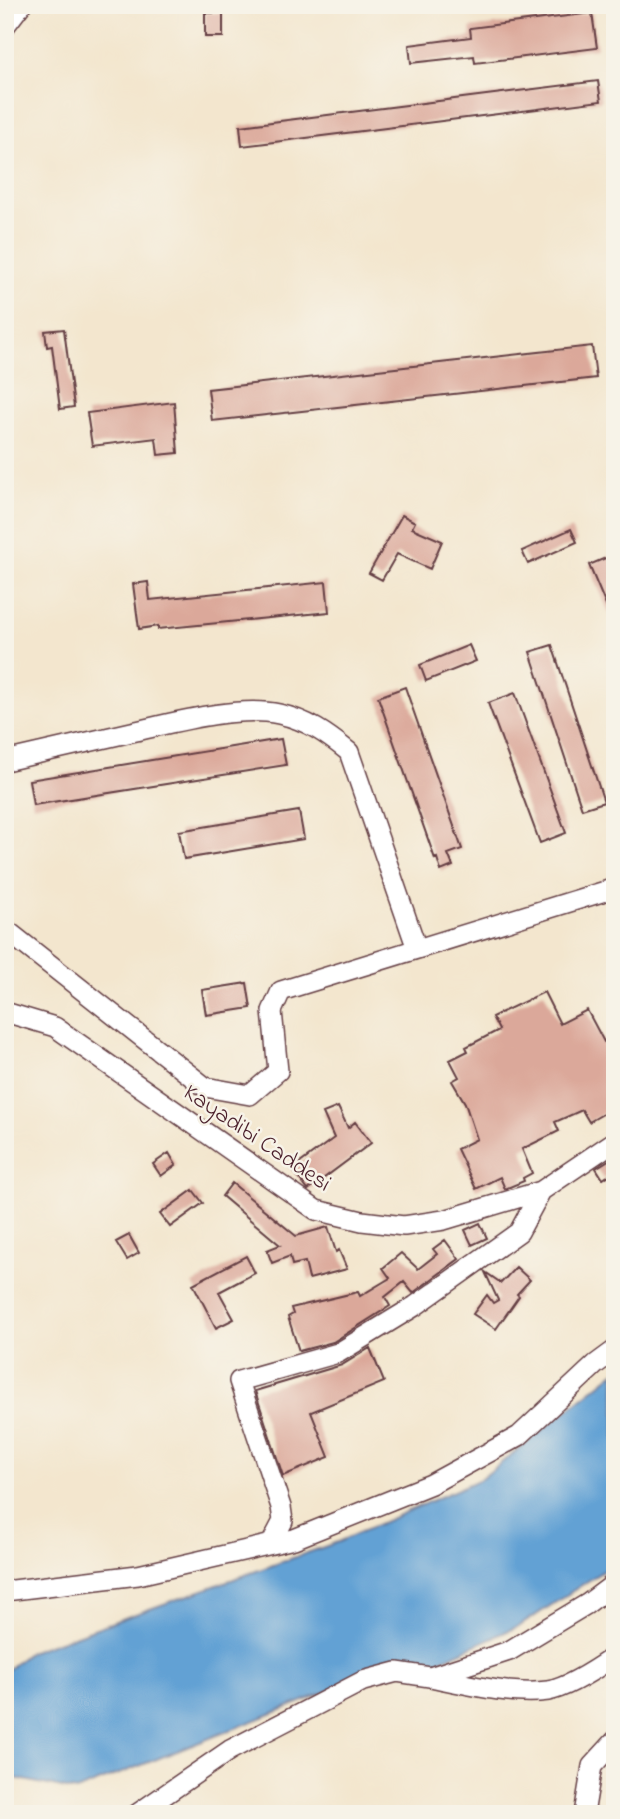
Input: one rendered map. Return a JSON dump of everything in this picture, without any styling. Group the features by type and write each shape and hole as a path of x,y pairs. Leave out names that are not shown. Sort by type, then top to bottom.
{"street":[{"path":"5,26 22,5"},
{"path":"5,761 192,719 244,713 276,713 304,721 327,734 349,752 417,949"},
{"path":"5,929 205,1087 250,1095 278,1071 272,1011 281,991 615,888"},
{"name":"Kayadibi Caddesi","path":"5,1012 55,1027 317,1210 362,1221 404,1226 444,1220 541,1191 615,1141"},
{"path":"271,1544 283,1521 281,1507 239,1381 338,1353 415,1306 519,1232 541,1191"},
{"path":"5,1591 138,1575 294,1539 431,1483 519,1436 596,1364 615,1350"},
{"path":"429,1677 509,1651 587,1604 615,1583"},
{"path":"137,1814 230,1750 363,1681 397,1672 498,1689 550,1691 594,1671 615,1656"},
{"path":"584,1814 592,1766 615,1741"}],"water":[{"path":"615,1372 615,1563 521,1625 439,1661 395,1665 76,1791 5,1776 5,1672 29,1652 338,1542 481,1479"}],"building":[{"path":"205,13 223,13 223,37 205,37"},
{"path":"592,13 597,48 475,63 474,56 411,63 409,45 471,37 470,28"},
{"path":"598,81 601,101 242,146 240,126"},
{"path":"64,329 74,407 60,409 52,346 47,347 45,331"},
{"path":"592,346 596,378 212,421 208,389"},
{"path":"174,402 178,453 158,455 156,438 92,446 87,413"},
{"path":"402,515 415,522 412,528 442,541 430,569 397,554 382,580 369,573"},
{"path":"571,529 577,542 528,564 522,551"},
{"path":"615,554 615,627 589,565"},
{"path":"148,582 150,600 326,582 329,612 139,629 133,584"},
{"path":"469,645 476,661 426,681 420,665"},
{"path":"552,645 604,802 582,809 530,652"},
{"path":"405,687 462,849 448,854 453,866 441,871 378,697"},
{"path":"515,693 566,833 540,843 488,703"},
{"path":"281,739 286,765 33,805 29,780"},
{"path":"299,811 304,839 184,859 179,831"},
{"path":"247,983 251,1008 206,1015 202,990"},
{"path":"544,992 560,1024 587,1010 604,1042 615,1036 615,1107 589,1122 582,1110 555,1122 559,1131 522,1149 532,1173 523,1178 524,1181 505,1189 500,1177 476,1189 457,1149 477,1139 465,1103 452,1081 459,1077 450,1060 468,1051 466,1047 499,1030 492,1017"},
{"path":"338,1107 348,1128 355,1122 371,1143 308,1190 292,1169 334,1138 323,1113"},
{"path":"169,1153 176,1165 161,1176 153,1164"},
{"path":"615,1156 615,1171 603,1179 596,1168"},
{"path":"232,1183 296,1236 328,1227 336,1252 339,1250 347,1269 309,1279 305,1262 292,1265 290,1256 272,1263 267,1250 280,1245 222,1196"},
{"path":"193,1190 203,1203 170,1227 160,1214"},
{"path":"480,1223 487,1238 472,1245 465,1230"},
{"path":"129,1235 139,1253 127,1260 116,1242"},
{"path":"445,1240 459,1259 413,1293 404,1282 385,1297 390,1306 333,1342 299,1351 288,1317 293,1314 291,1308 358,1292 360,1296 390,1278 383,1268 401,1253 418,1269 437,1254 433,1249"},
{"path":"246,1256 255,1273 219,1292 234,1319 216,1328 193,1284"},
{"path":"516,1267 530,1280 517,1294 519,1296 496,1329 473,1314 487,1295 493,1303 498,1300 485,1272 501,1283"},
{"path":"370,1348 384,1382 311,1412 329,1457 283,1476 255,1391 342,1365"}]}
